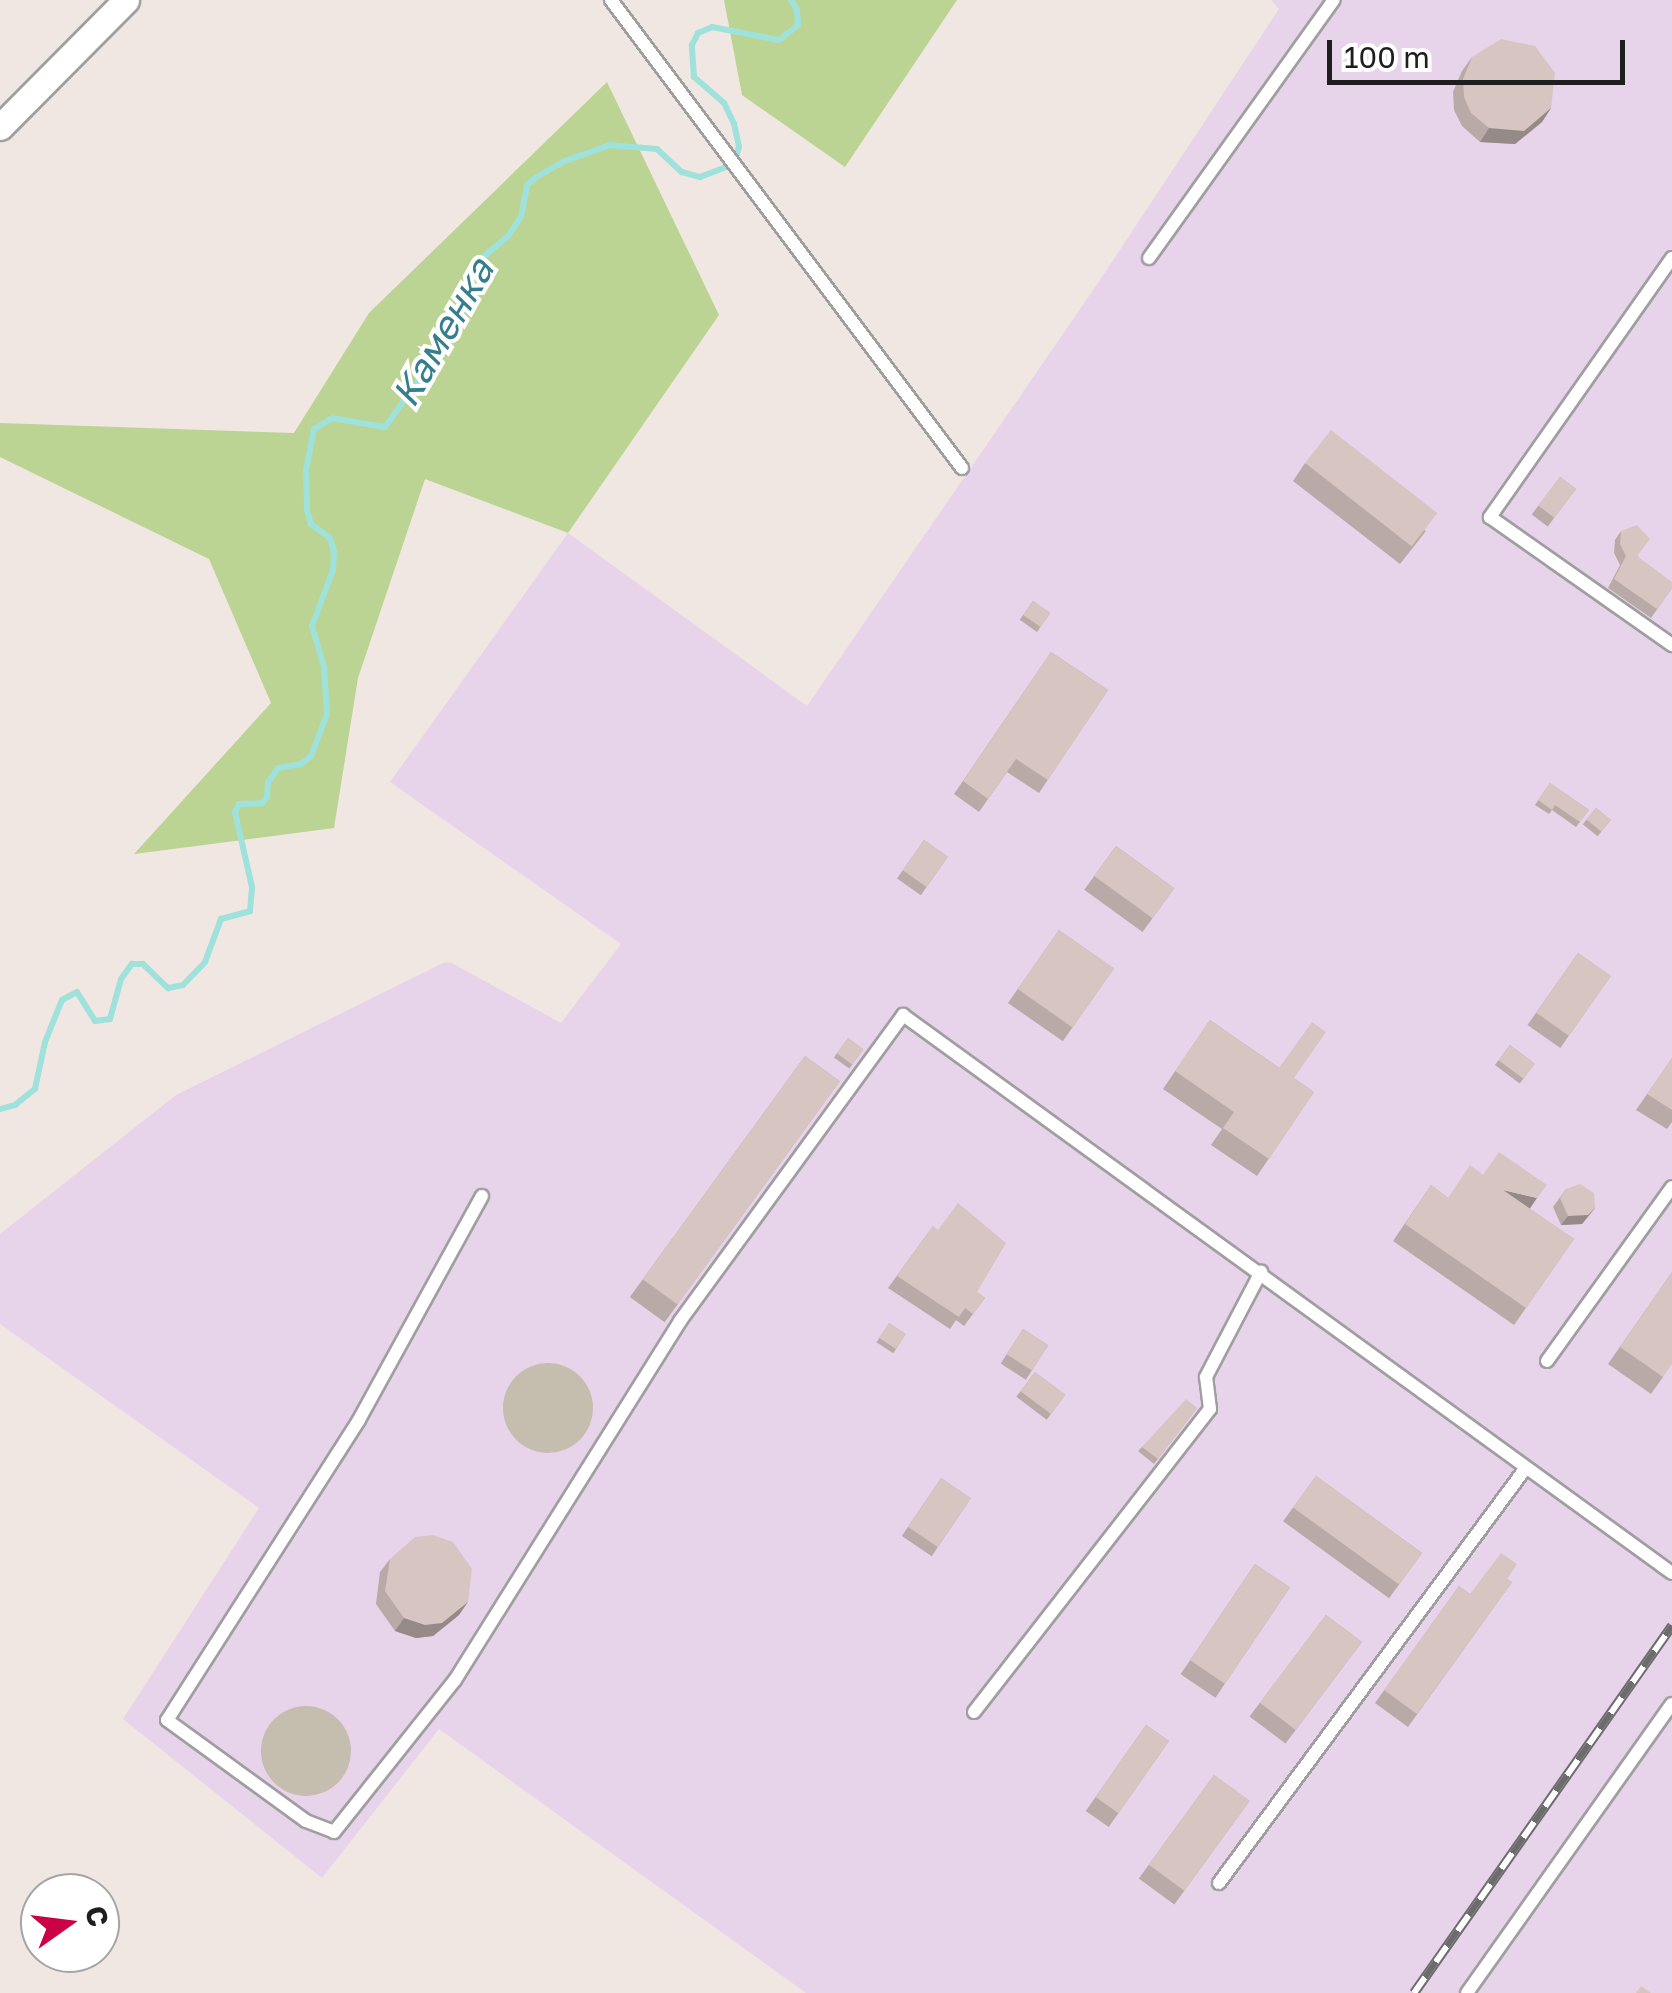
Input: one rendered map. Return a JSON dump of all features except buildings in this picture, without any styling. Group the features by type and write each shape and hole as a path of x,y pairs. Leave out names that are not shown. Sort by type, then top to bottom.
{"street":[{"path":"6,112 126,0"}],"lane":[{"path":"611,0 962,468"},
{"path":"1148,258 1334,0"},
{"path":"1672,258 1490,518 1672,645"},
{"path":"482,1196 358,1420 168,1720 306,1822 334,1832 456,1680 680,1321 902,1015 1262,1272 1525,1469 1672,1573"},
{"path":"1547,1361 1672,1187"},
{"path":"974,1712 1210,1408 1206,1378 1262,1272"},
{"path":"1219,1883 1525,1469"},
{"path":"1466,1993 1672,1704"}],"shaded area":[{"path":"1271,0 1672,0 1672,1993 806,1993 439,1729 322,1878 123,1719 259,1508 0,1324 0,1234 176,1095 443,963 450,962 561,1023 621,944 390,782 568,533 807,706 1098,283 1279,9"},
{"path":"548,1363 580,1376 593,1408 580,1440 548,1453 516,1440 503,1408 516,1376"},
{"path":"306,1706 338,1719 351,1751 338,1783 306,1796 274,1783 261,1751 274,1719"}],"green space":[{"path":"724,0 957,0 845,167 742,95"},
{"path":"607,82 719,315 568,533 425,479 358,678 334,828 134,854 271,703 209,559 0,457 0,423 294,433 369,313"}],"waterway":[{"name":"Каменка","path":"0,1109 15,1105 35,1089 45,1042 62,1000 77,992 95,1021 110,1019 121,979 132,964 143,964 168,988 183,985 205,962 221,919 250,911 252,887 235,812 239,804 262,803 267,797 268,782 278,768 301,764 311,756 327,714 324,667 312,626 333,570 334,552 330,538 311,524 307,510 306,470 314,429 332,418 385,427 428,367 437,342 467,305 472,295 468,275 475,264 508,236 521,217 527,185 535,178 565,161 610,145 657,149 682,172 700,177 734,164 739,147 734,124 724,103 694,77 692,45 698,33 712,27 779,40 798,25 797,9 791,0"}],"railway":[{"path":"1414,1993 1672,1626"}]}
